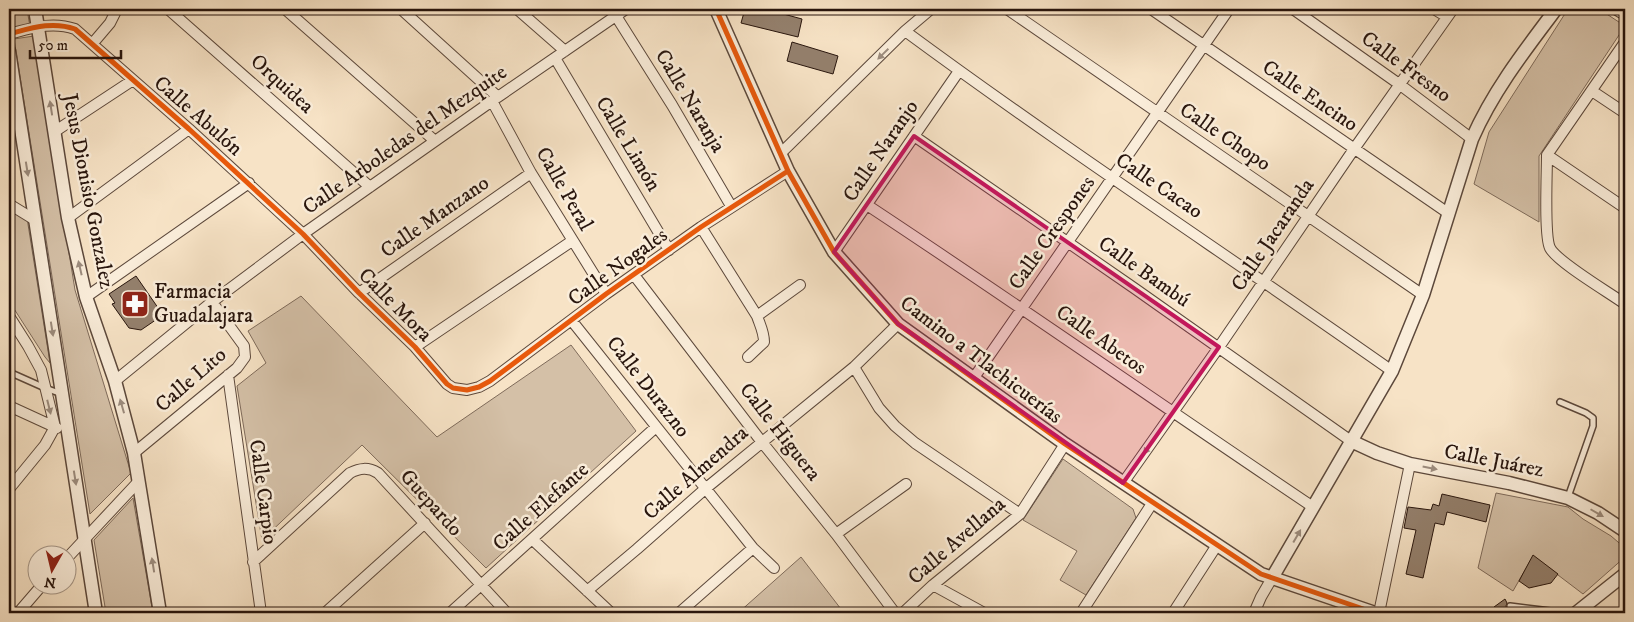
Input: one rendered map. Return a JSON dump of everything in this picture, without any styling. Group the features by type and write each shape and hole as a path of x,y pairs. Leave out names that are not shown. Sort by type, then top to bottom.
{"street":[{"name":"Jesus Dionisio Gonzalez","path":"35,9 68,218 86,297 115,381 134,453 160,613"},
{"path":"93,43 110,24 117,9"},
{"name":"Orquidea","path":"168,9 370,187"},
{"path":"285,9 435,141"},
{"name":"Calle Peral","path":"401,9 495,99 532,173 606,294"},
{"path":"517,9 565,51"},
{"name":"Calle Arboledas del Mezquite","path":"115,381 212,302 303,234 626,9"},
{"name":"Camino a Tlachicuerías","path":"716,9 788,171 834,252 898,324 1065,444 1261,574 1374,613"},
{"path":"780,154 931,9"},
{"name":"Calle Chopo","path":"1007,9 1424,295"},
{"name":"Calle Encino","path":"1152,9 1448,213"},
{"name":"Calle Crespones","path":"973,379 1229,9"},
{"name":"Calle Fresno","path":"1293,9 1472,138"},
{"path":"1434,9 1450,13"},
{"path":"1254,613 1260,597 1392,371 1424,295 1472,138 1492,98 1556,9"},
{"path":"1616,9 1625,15"},
{"name":"Calle Jacaranda","path":"1123,483 1219,348 1354,149 1450,13"},
{"name":"Calle Naranja","path":"616,16 672,105 731,206"},
{"name":"Calle Abulón","path":"9,34 38,27 63,24 75,29 189,129 303,234"},
{"name":"Calle Cacao","path":"906,31 959,71 1392,371"},
{"path":"1625,42 1547,155 1547,230 1550,248 1564,262 1625,304"},
{"path":"9,51 96,613"},
{"name":"Calle Limón","path":"555,58 669,250"},
{"name":"Calle Naranjo","path":"834,252 959,71"},
{"path":"54,132 133,80"},
{"path":"1592,91 1625,113"},
{"path":"68,218 189,129"},
{"name":"Calle Bambú","path":"914,136 1068,241 1351,440"},
{"path":"1547,155 1625,208"},
{"name":"Calle Nogales","path":"468,390 490,381 701,226 788,171"},
{"name":"Calle Manzano","path":"359,292 532,173"},
{"path":"86,297 249,183"},
{"path":"9,204 35,220"},
{"name":"Calle Abetos","path":"868,205 1313,507"},
{"path":"701,226 757,316 764,336 764,342 748,357"},
{"name":"Calle Mora","path":"303,234 415,348 447,384 453,388 468,390"},
{"path":"415,348 572,241"},
{"name":"Calle Higuera","path":"634,275 836,534 895,613"},
{"path":"757,316 800,285"},
{"name":"Calle Lito","path":"134,453 242,363 245,352 241,340 212,302"},
{"path":"9,316 41,370 54,427 45,445 9,488"},
{"name":"Calle Durazno","path":"572,321 753,548 774,568"},
{"name":"Calle Almendra","path":"587,592 705,489 854,367 898,324"},
{"path":"854,367 878,408 895,426 915,443 1020,514"},
{"name":"Calle Carpio","path":"228,375 261,613"},
{"path":"9,406 54,427 68,430"},
{"name":"Calle Elefante","path":"450,613 656,427"},
{"name":"Calle Juárez","path":"1351,440 1377,453 1410,464 1533,488 1568,498 1598,512 1625,531"},
{"name":"Calle Avellana","path":"903,613 933,584 1020,514 1065,444"},
{"path":"1379,613 1410,464"},
{"name":"Guepardo","path":"253,562 350,473 366,468 378,472 507,613"},
{"path":"78,545 139,481"},
{"path":"836,534 906,484"},
{"path":"1081,613 1153,502"},
{"path":"325,613 425,523"},
{"path":"533,540 611,613"},
{"path":"1173,613 1217,545"},
{"path":"679,613 753,548"},
{"path":"1576,613 1625,574"},
{"path":"933,584 984,613"},
{"path":"18,613 34,594"}],"lane":[{"path":"9,372 62,394"},
{"path":"1560,402 1593,418 1593,426 1568,498"},
{"path":"1510,606 1567,613"}],"highlighted area":[{"path":"914,136 1219,347 1123,483 898,324 834,252"}],"shaded area":[{"path":"10,9 27,9 30,27 13,31"},
{"path":"1568,9 1599,9 1625,26 1539,156 1539,222 1474,184 1489,132"},
{"path":"34,36 75,290 131,473 90,514 14,39"},
{"path":"9,207 27,218 50,363 9,301"},
{"path":"301,296 437,437 571,345 636,431 486,568 362,445 262,540 237,386 266,363 248,331"},
{"path":"1063,459 1133,509 1136,518 1086,595 1060,580 1077,551 1023,520"},
{"path":"1496,493 1568,507 1583,519 1611,536 1625,548 1625,557 1583,594 1533,556 1513,591 1478,568"},
{"path":"133,498 153,613 106,613 94,540"},
{"path":"801,557 844,613 738,613"}],"building":[{"path":"745,9 765,9 802,19 798,37 741,23"},
{"path":"792,42 838,56 833,74 787,61"},
{"path":"136,276 163,315 141,330 129,328 112,304 115,303 109,294"},
{"path":"1442,494 1490,505 1486,522 1447,512 1444,525 1435,523 1423,578 1406,574 1416,530 1404,528 1408,507 1431,510 1433,504 1439,506"},
{"path":"1533,555 1558,574 1551,583 1529,588 1519,581"},
{"path":"1505,599 1507,609 1516,613 1503,613 1502,609 1494,607"}],"cycle path":[{"path":"716,9 788,171 834,252 898,324 1065,444 1261,574 1375,613"},
{"path":"9,34 50,25 75,29 189,129 303,234 359,293 415,347 447,384 453,388 467,390 479,387 490,381 606,294 701,227 788,171"}],"place":[{"name":"Farmacia Guadalajara","path":"135,304"}]}
